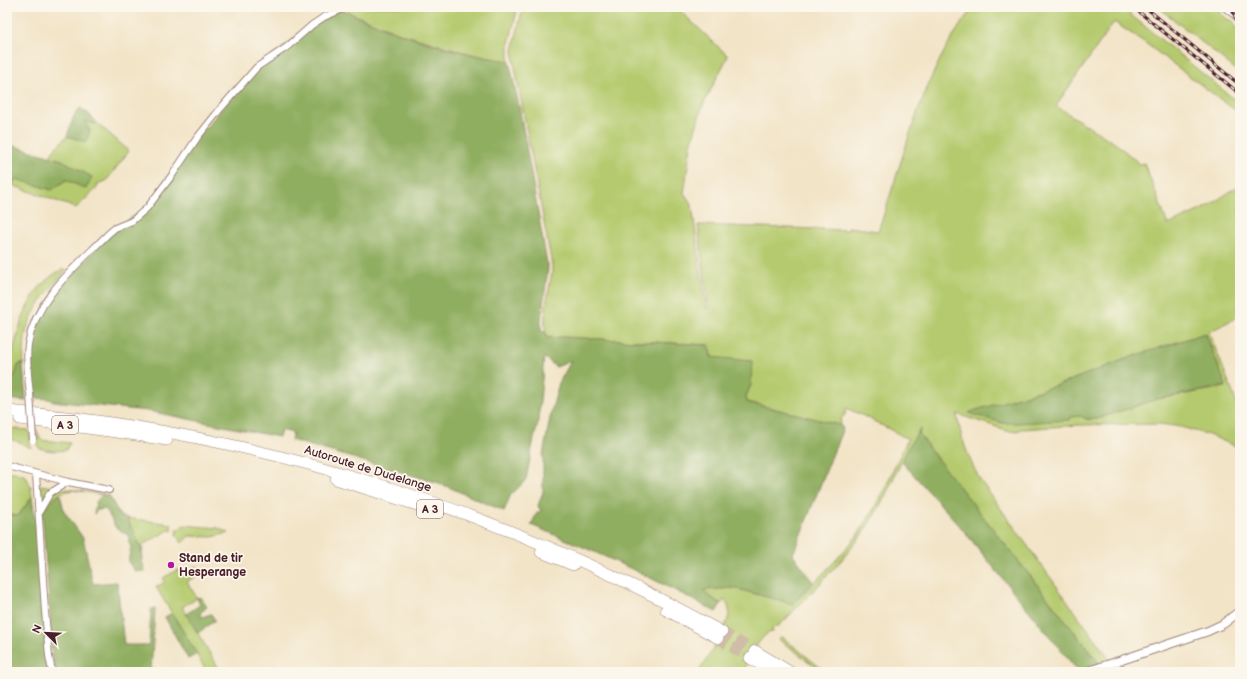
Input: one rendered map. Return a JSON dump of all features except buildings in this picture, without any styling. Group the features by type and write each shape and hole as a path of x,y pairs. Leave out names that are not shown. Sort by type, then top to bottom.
{"highway":[{"name":"Autoroute de Dudelange","path":"7,410 93,420 165,432 271,454 370,481 461,512 561,552 647,592 720,635 644,598 558,559 464,521 373,490 269,461 194,445 124,433 7,418"},
{"path":"773,672 752,654 790,672"}],"main road":[{"path":"1226,7 1240,18"},
{"path":"1086,672 1208,631 1223,624 1240,611"}],"street":[{"path":"33,440 27,362 28,345 33,325 49,295 108,234 116,228 132,221 147,208 173,174 197,138 257,67 287,47 312,25 347,7"},
{"path":"7,466 68,482 109,490"},
{"path":"36,474 47,634 52,672"},
{"path":"38,513 50,493 68,482"}],"green space":[{"path":"352,7 518,7 509,43 509,61 482,57 405,35 347,12"},
{"path":"523,7 676,7 728,56 702,107 691,145 684,193 692,205 706,309 708,308 698,225 848,230 849,227 878,231 915,118 926,91 952,38 969,13 960,7 1121,7 1240,104 1240,114 1144,42 1114,22 1056,106 1116,144 1140,164 1144,163 1168,225 1207,207 1240,185 1240,318 1239,316 1209,332 1240,411 1240,448 1209,435 1181,427 1161,424 1079,425 1009,431 1002,430 957,414 966,448 980,480 1110,660 1100,664 931,451 919,433 920,430 907,451 865,531 820,584 783,622 777,627 772,628 773,632 768,633 759,642 743,672 696,672 701,668 717,641 728,619 729,612 727,603 724,600 721,604 703,590 734,588 793,604 849,546 864,526 878,502 908,439 846,408 845,415 842,417 840,425 747,402 746,396 751,385 711,357 710,345 563,337 547,338 545,331 545,314 552,265 513,50","holes":["1206,333 1226,387 1157,399 1097,419 1086,419 1081,416 1003,423 970,413 1061,384 1131,357"]},
{"path":"1170,7 1214,7 1227,19 1233,21 1240,35 1240,73 1162,10"},
{"path":"342,9 381,27 445,48 509,61 519,106 548,269 541,319 541,331 545,332 547,338 563,337 707,345 711,351 711,357 752,361 751,385 746,396 747,402 840,425 843,428 793,554 813,582 793,604 734,588 703,590 721,604 716,612 625,566 531,525 537,513 541,511 538,506 543,492 543,455 551,413 559,383 571,361 556,367 544,357 538,423 526,480 511,494 504,511 439,483 291,440 293,433 281,430 279,437 148,411 34,398 31,363 33,339 45,306 115,228 147,208 197,138 257,67 312,25"},
{"path":"80,108 88,113 96,122 95,124 84,121 90,131 86,142 67,136 74,116"},
{"path":"84,121 95,124 96,122 129,151 106,181 97,184 98,187 76,208 12,185 16,178 52,190 62,160 50,157 55,148 67,136 86,142"},
{"path":"11,145 62,160 92,177 86,189 66,180 52,190 16,179 12,185 7,184 7,151"},
{"path":"63,269 67,270 42,300 31,318 25,337 23,365 21,363 15,376 7,379 7,364 10,364 21,323 32,297 40,286 50,277"},
{"path":"1205,333 1226,386 1157,399 1097,419 1086,419 1081,416 1071,417 1070,420 1003,423 969,413 1061,384 1131,357"},
{"path":"21,363 23,365 26,401 7,399 7,379 15,376 18,365"},
{"path":"7,428 29,430 31,448 17,441 7,439"},
{"path":"36,429 41,440 70,443 66,450 52,451 41,449 38,447"},
{"path":"920,429 919,433 931,451 1100,664 1078,671 959,525 902,462 909,446"},
{"path":"11,471 26,476 31,487 32,497 18,516 7,514 7,480"},
{"path":"40,485 83,491 71,491 60,494 42,512"},
{"path":"86,492 109,495 110,497 98,494"},
{"path":"60,494 64,511 83,538 93,584 117,582 124,645 149,645 151,609 155,609 151,672 55,672 52,657 42,512 49,503"},
{"path":"102,495 110,497 120,516 127,518 141,548 142,561 145,571 135,571 128,562 131,547 128,541 131,538 116,528 107,511 105,509 98,510 94,514 96,502"},
{"path":"32,497 36,526 47,672 7,672 7,573 11,555 7,554 7,514 18,516"},
{"path":"127,518 171,524 172,531 169,530 143,545 142,561 141,548"},
{"path":"184,525 218,528 229,533 212,537 189,536 182,543 176,535 177,530"},
{"path":"196,566 200,573 187,582 197,598 182,607 221,672 207,672 156,587 165,582 163,578 179,569 182,574"},
{"path":"201,597 207,607 200,613 202,617 211,614 215,620 198,633 186,614 200,605 197,598"},
{"path":"172,613 197,654 188,659 165,617"},
{"path":"782,637 826,672 822,672 778,639"}],"tunnel":[{"path":"722,632 755,651"},
{"path":"718,638 750,658"}],"railway":[{"path":"1133,7 1240,94"},
{"path":"1145,7 1240,85"},
{"path":"1231,7 1240,30"}],"place":[{"name":"Stand de tir Hesperange","path":"171,565"}]}
